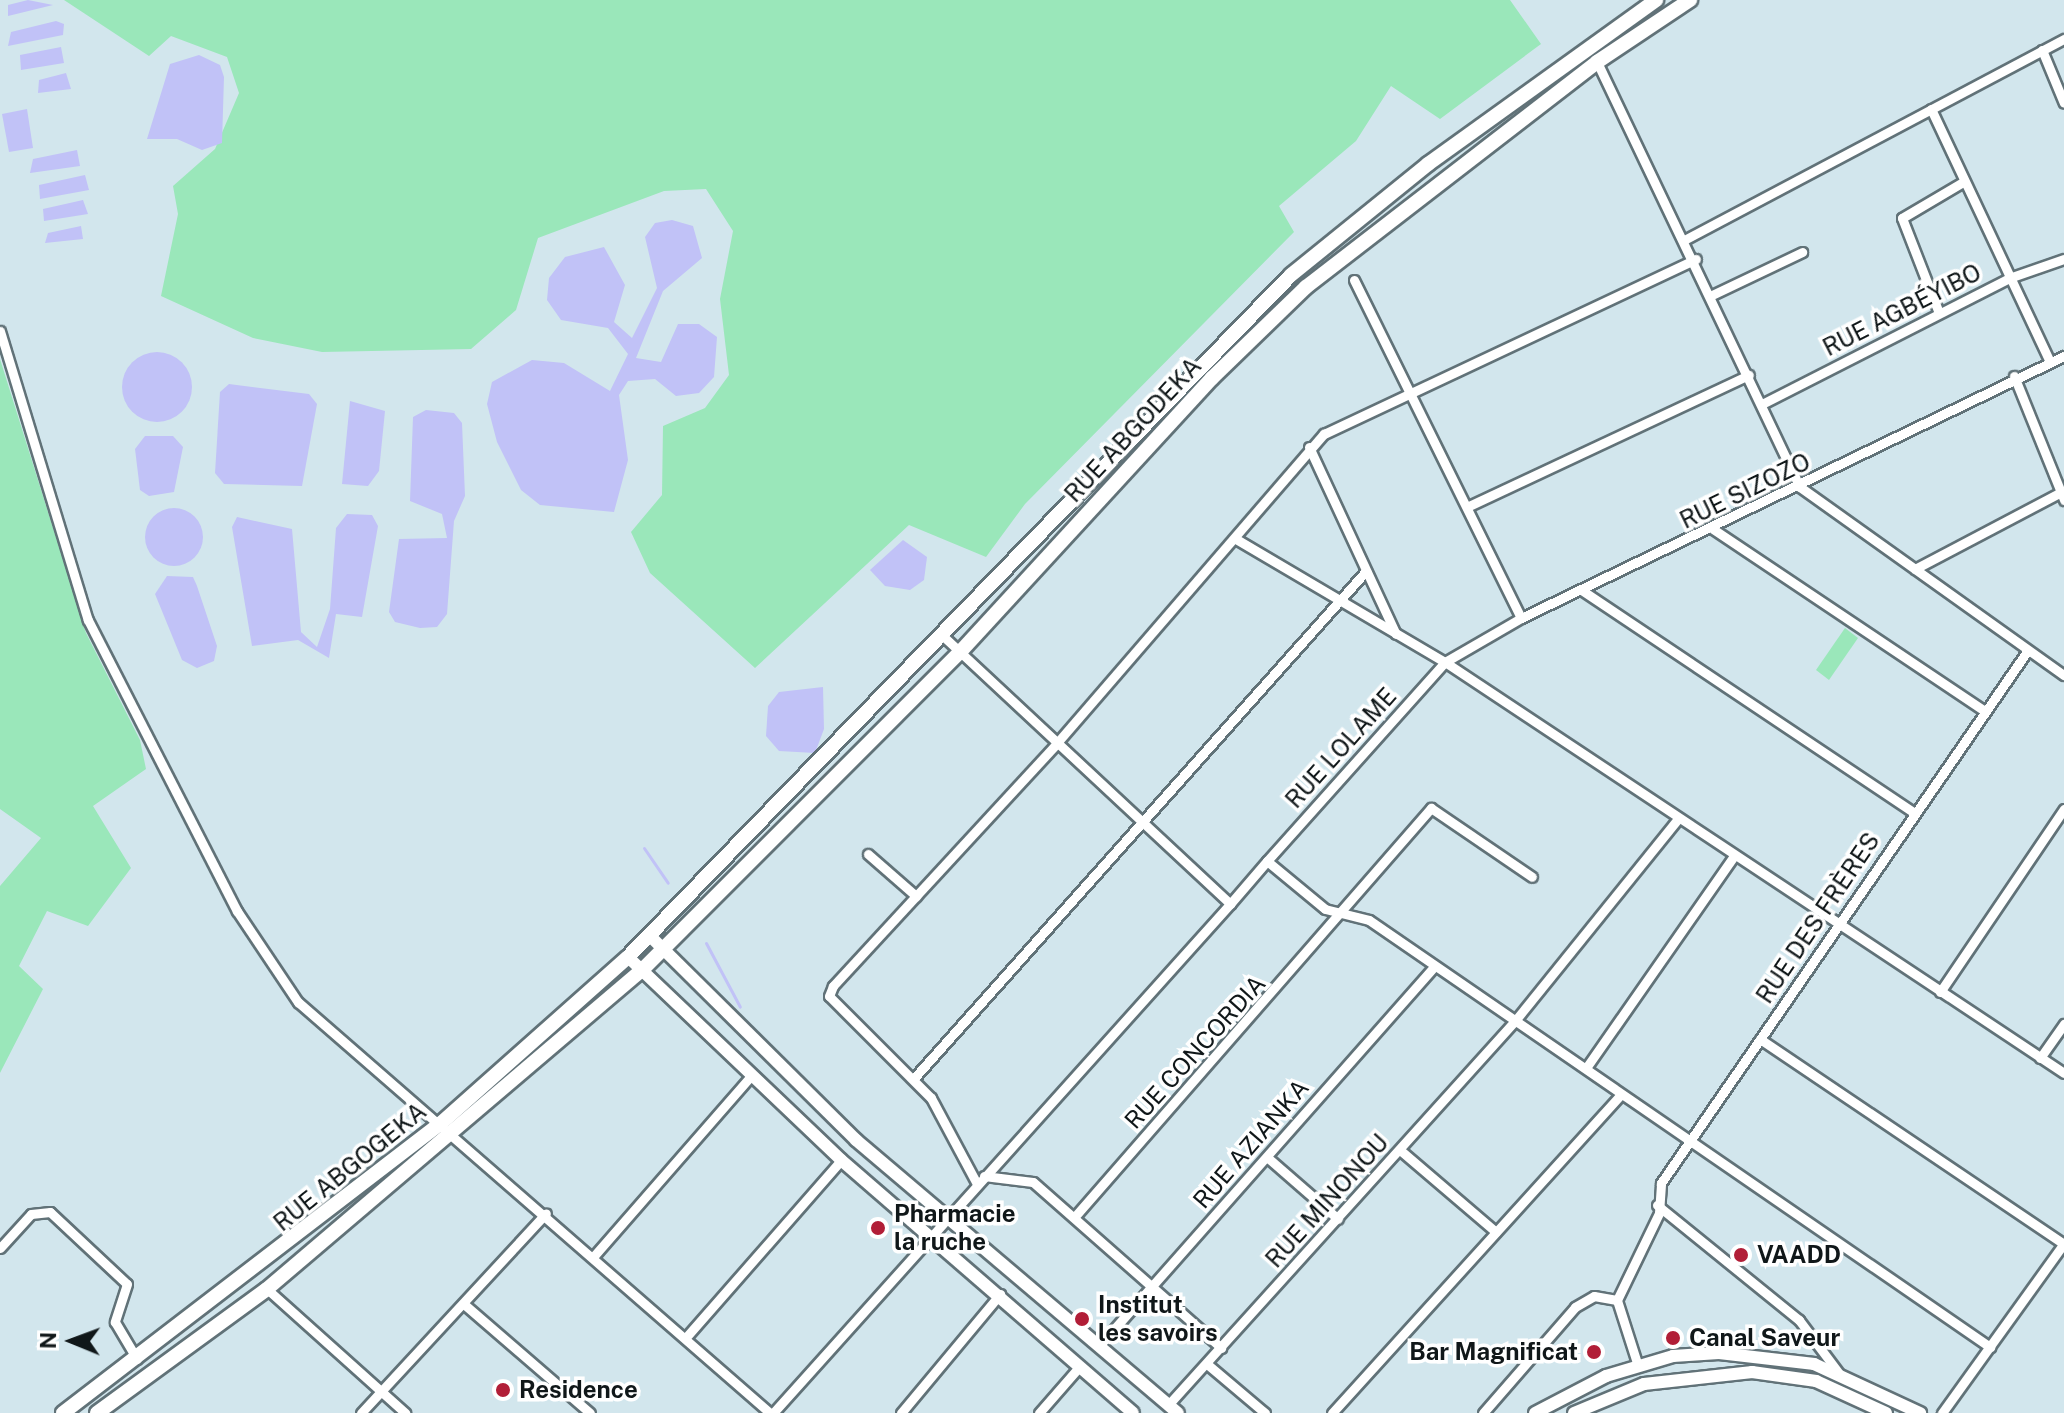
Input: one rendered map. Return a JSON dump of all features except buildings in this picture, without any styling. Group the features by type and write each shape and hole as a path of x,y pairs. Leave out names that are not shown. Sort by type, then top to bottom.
{"main road":[{"name":"RUE ABGODEKA","path":"650,936 943,636 1114,451 1291,275 1428,164 1656,0"},
{"name":"RUE ABGODEKA","path":"662,950 960,652 1257,333 1597,62 1690,0"},
{"name":"RUE ABGOGEKA","path":"63,1413 440,1124 650,936"},
{"path":"650,936 750,1041 944,1217 1173,1409"},
{"name":"RUE ABGOGEKA","path":"97,1413 267,1289 455,1135 662,950"},
{"path":"628,957 841,1160 1000,1294 1133,1413"},
{"path":"1535,1413 1638,1366 1682,1355 1772,1356 1838,1372 1920,1413"},
{"path":"1574,1413 1644,1384 1712,1372 1816,1381 1886,1413"}],"street":[{"path":"1686,239 2064,39"},
{"path":"2042,50 2064,103"},
{"path":"1597,62 1696,259 1800,487 2064,675"},
{"path":"1931,109 2050,362"},
{"path":"1939,313 1902,218 1963,182"},
{"path":"1712,295 1802,252"},
{"path":"977,1184 915,1077 829,996 1236,539 1309,447 1413,392 1696,259"},
{"name":"RUE AGBÉYIBO","path":"1762,404 2009,278 2064,259"},
{"path":"1354,280 1413,392 1521,618"},
{"path":"0,331 81,605 237,911 312,1017 688,1335 772,1413"},
{"name":"RUE SIZOZO","path":"1445,662 1521,618 1800,487 2014,376 2064,356"},
{"path":"1469,506 1749,375"},
{"path":"1915,569 2063,496 2014,376"},
{"path":"1309,447 1396,634"},
{"path":"1713,529 1985,711"},
{"path":"1236,539 1337,602 1445,662 2064,1073"},
{"path":"915,1077 1143,825 1366,571"},
{"path":"1583,591 1914,813"},
{"path":"943,636 1230,904"},
{"name":"RUE DES FRÈRES","path":"1617,1300 1658,1209 1661,1183 2028,650"},
{"name":"RUE LOLAME","path":"772,1413 944,1217 1230,904 1445,662"},
{"name":"RUE CONCORDIA","path":"1077,1214 1343,915 1431,808 1532,877"},
{"path":"1940,992 2064,809"},
{"name":"RUE MINONOU","path":"1173,1409 1221,1348 1514,1022 1678,819"},
{"path":"868,854 916,896"},
{"path":"1586,1068 1734,856"},
{"path":"1267,861 1343,915 1369,920 1433,968 1586,1068 1689,1146 1990,1347"},
{"name":"RUE AZIANKA","path":"1099,1346 1433,968"},
{"path":"2040,1058 2064,1024"},
{"path":"1760,1039 2064,1244 1942,1413"},
{"path":"593,1257 751,1076"},
{"path":"1332,1413 1620,1095"},
{"path":"1400,1150 1496,1232"},
{"path":"1267,1157 1338,1219"},
{"path":"688,1335 841,1160"},
{"path":"984,1176 1023,1178 1077,1214 1221,1348"},
{"path":"1658,1209 1799,1320 1838,1372"},
{"path":"0,1248 31,1214 50,1212 127,1284 115,1322 137,1359"},
{"path":"361,1413 465,1305 546,1213"},
{"path":"267,1289 405,1413"},
{"path":"901,1413 1000,1294"},
{"path":"1483,1413 1575,1307 1594,1296 1617,1300 1638,1366"},
{"path":"465,1305 590,1413"},
{"path":"1207,1364 1265,1413"},
{"path":"1039,1413 1080,1366"}],"green space":[{"path":"64,0 1510,0 1541,44 1440,119 1391,86 1356,141 1279,206 1294,232 1025,504 986,557 909,525 755,668 650,573 631,532 662,495 663,426 705,408 729,375 720,299 733,231 706,189 664,191 538,238 516,310 471,349 322,352 253,338 161,296 178,214 173,186 215,149 239,93 227,57 171,36 149,56"},
{"path":"0,359 86,633 140,740 146,769 93,806 131,868 88,926 47,911 19,966 43,989 0,1073 0,886 41,838 0,809"},
{"path":"1845,628 1858,638 1829,680 1816,670"}],"water":[{"path":"28,0 53,5 8,16 8,5"},
{"path":"56,21 64,24 63,35 8,46 11,32"},
{"path":"61,47 64,63 21,70 20,55"},
{"path":"199,55 220,65 224,77 222,143 202,150 177,139 147,139 170,64"},
{"path":"66,73 71,89 38,93 39,80"},
{"path":"27,109 33,148 9,152 2,114"},
{"path":"77,150 80,166 30,173 33,159"},
{"path":"85,175 89,190 40,199 39,185"},
{"path":"83,200 88,214 44,221 43,209"},
{"path":"672,220 693,226 702,258 663,291 636,358 661,362 678,324 699,324 717,337 714,377 699,393 676,396 655,379 628,381 619,395 628,460 614,512 540,505 521,490 497,442 487,404 492,382 532,360 564,363 610,391 628,354 608,328 561,320 547,300 549,278 565,257 604,247 625,285 614,322 632,338 657,288 645,237 655,223"},
{"path":"81,226 83,239 45,243 48,233"},
{"path":"150,352 164,352 186,367 192,387 190,400 182,412 164,422 150,422 128,407 122,394 122,380 137,358"},
{"path":"229,384 309,394 317,404 302,486 224,484 215,473 220,392"},
{"path":"350,401 385,411 379,471 368,486 342,484"},
{"path":"426,410 454,413 462,423 465,496 454,521 447,614 437,627 420,628 395,622 389,612 399,539 447,538 442,514 410,501 413,417"},
{"path":"145,436 173,436 183,447 174,492 149,496 140,490 135,449"},
{"path":"174,508 195,516 203,537 195,558 174,566 153,558 145,537 153,516"},
{"path":"347,514 372,515 378,526 362,617 336,614 329,658 298,640 252,646 232,527 237,517 292,529 301,632 317,647 330,609 336,528"},
{"path":"903,540 927,557 924,580 910,590 885,586 870,570"},
{"path":"167,576 193,577 217,646 214,661 197,668 182,660 155,594"},
{"path":"823,687 824,729 815,753 779,751 766,736 768,706 779,692"}],"waterway":[{"path":"644,848 668,883"},
{"path":"706,943 740,1007"}],"place":[{"name":"Pharmacie la ruche","path":"878,1228"},
{"name":"VAADD","path":"1741,1255"},
{"name":"Institut les savoirs","path":"1082,1319"},
{"name":"Canal Saveur","path":"1673,1338"},
{"name":"Bar Magnificat","path":"1594,1352"},
{"name":"Residence","path":"503,1390"}]}
